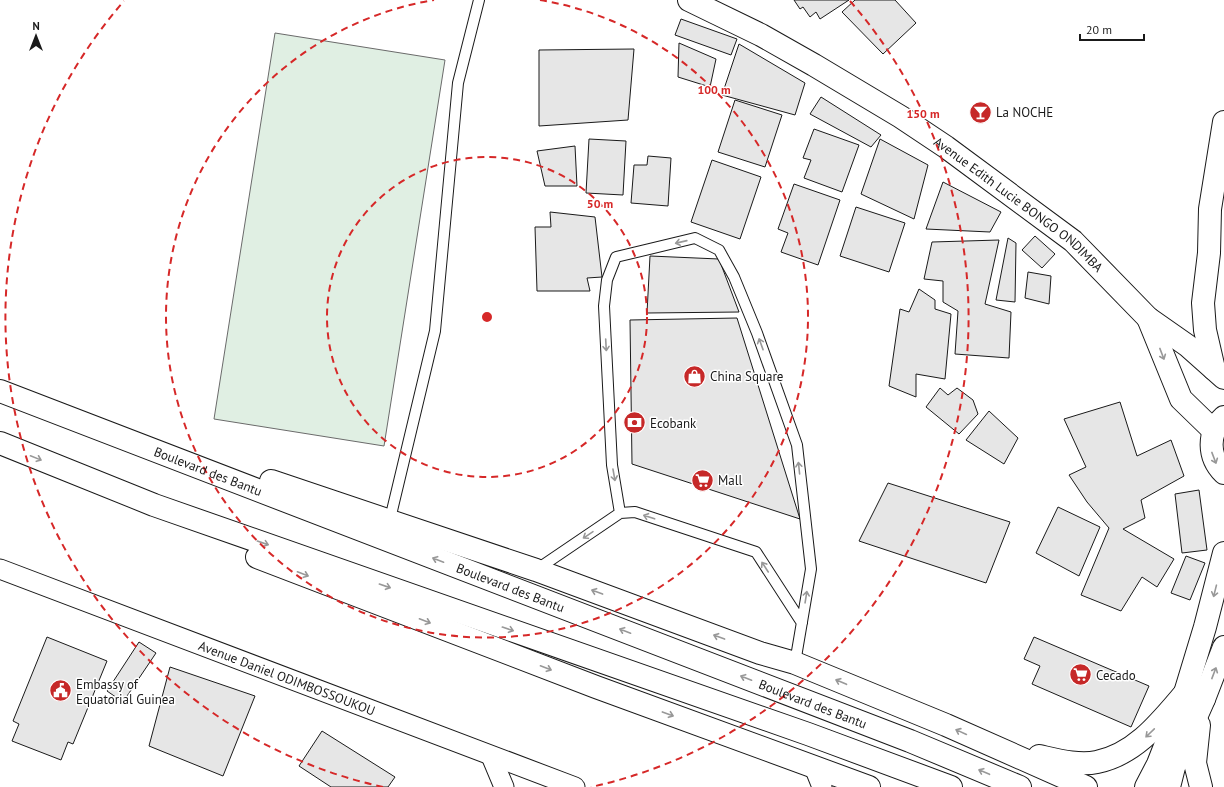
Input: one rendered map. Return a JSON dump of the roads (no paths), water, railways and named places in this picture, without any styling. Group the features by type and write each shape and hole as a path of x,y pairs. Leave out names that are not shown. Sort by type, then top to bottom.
{"main road":[{"name":"Avenue Edith Lucie BONGO ONDIMBA","path":"689,0 761,35 814,65 901,117 946,147 1073,241 1148,318"},
{"path":"1219,374 1205,330 1203,303 1209,253 1210,209 1224,122"},
{"path":"1148,318 1188,346 1219,374"},
{"path":"1148,318 1181,399 1219,424 1211,443 1212,455 1224,473"},
{"name":"Boulevard des Bantu","path":"0,391 910,741 1020,787"},
{"path":"0,444 154,505 800,732 951,787"},
{"path":"171,457 243,472 390,520 536,570 760,653 795,663 946,725 1086,787"},
{"path":"154,505 218,542 596,687 869,787"},
{"path":"1169,787 1194,696 1205,627 1224,553"},
{"path":"1146,787 1194,696 1224,646"},
{"path":"992,746 1075,763 1097,763 1138,743 1194,696"},
{"path":"1194,696 1196,747 1195,763 1200,787"}],"street":[{"name":"Avenue Daniel ODIMBOSSOUKOU","path":"0,569 575,787"},
{"path":"491,756 504,787"},
{"path":"814,767 822,787"}],"lane":[{"path":"390,520 435,331 458,83 479,0"},
{"path":"620,514 612,465 604,306 608,280 616,257 695,238 719,250 734,277 757,333 797,445 811,569 795,663"},
{"path":"536,570 620,514 635,512 756,552 802,623"}],"place":[{"name":"La NOCHE","path":"981,112"},
{"name":"China Square","path":"694,376"},
{"name":"Ecobank","path":"635,423"},
{"name":"Mall","path":"702,480"},
{"name":"Cecado","path":"1080,675"},
{"name":"Embassy of Equatorial Guinea","path":"60,691"}]}
